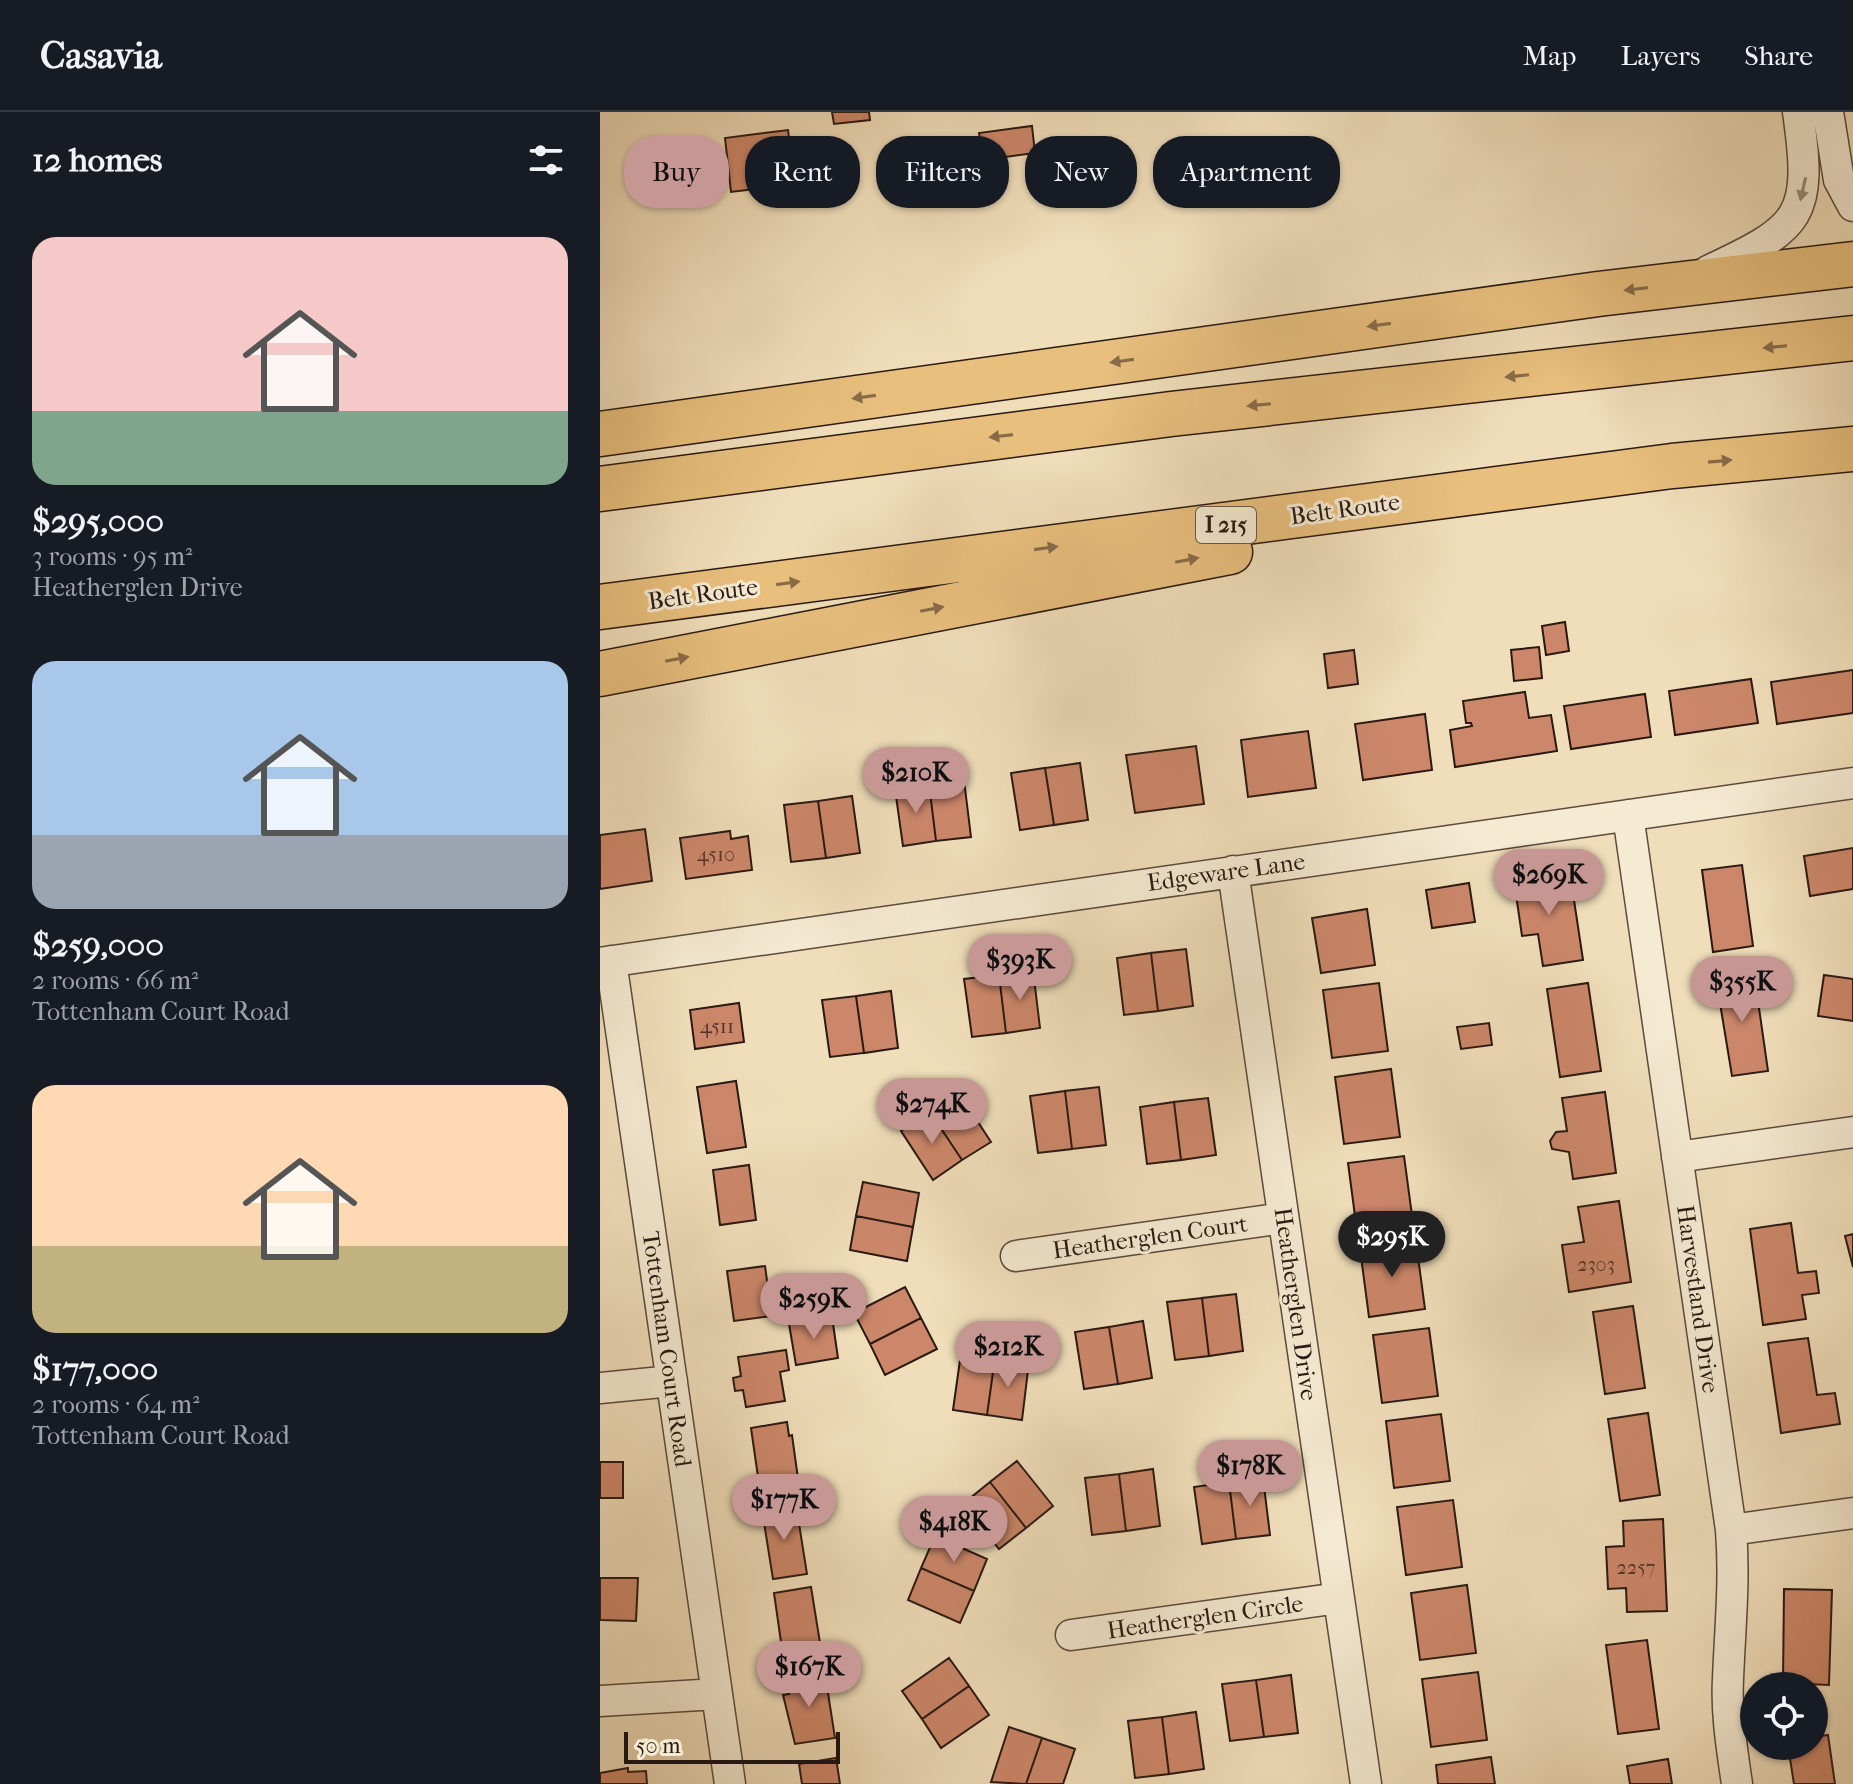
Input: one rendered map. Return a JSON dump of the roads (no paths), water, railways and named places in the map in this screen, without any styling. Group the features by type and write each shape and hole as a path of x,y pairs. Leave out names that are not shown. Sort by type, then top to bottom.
{"highway":[{"path":"600,434 1683,283 1853,264"},
{"path":"600,489 1171,414 1853,338"},
{"name":"Belt Route","path":"600,607 1672,466 1853,449"},
{"path":"600,674 1672,466"}],"street":[{"path":"1683,283 1769,242 1794,214 1806,172 1798,112"},
{"path":"1828,112 1839,180 1853,206"},
{"name":"Edgeware Lane","path":"606,962 1853,783"},
{"name":"Harvestland Drive","path":"1628,815 1731,1530 1735,1578 1728,1680 1729,1732 1737,1784"},
{"name":"Heatherglen Drive","path":"1233,871 1366,1784"},
{"name":"Tottenham Court Road","path":"606,962 672,1381 730,1784"},
{"path":"1677,1157 1853,1132"},
{"name":"Heatherglen Court","path":"1016,1256 1283,1218"},
{"path":"600,1388 672,1381"},
{"path":"1731,1530 1853,1513"},
{"name":"Heatherglen Circle","path":"1071,1635 1339,1598"},
{"path":"600,1701 717,1694"}]}
